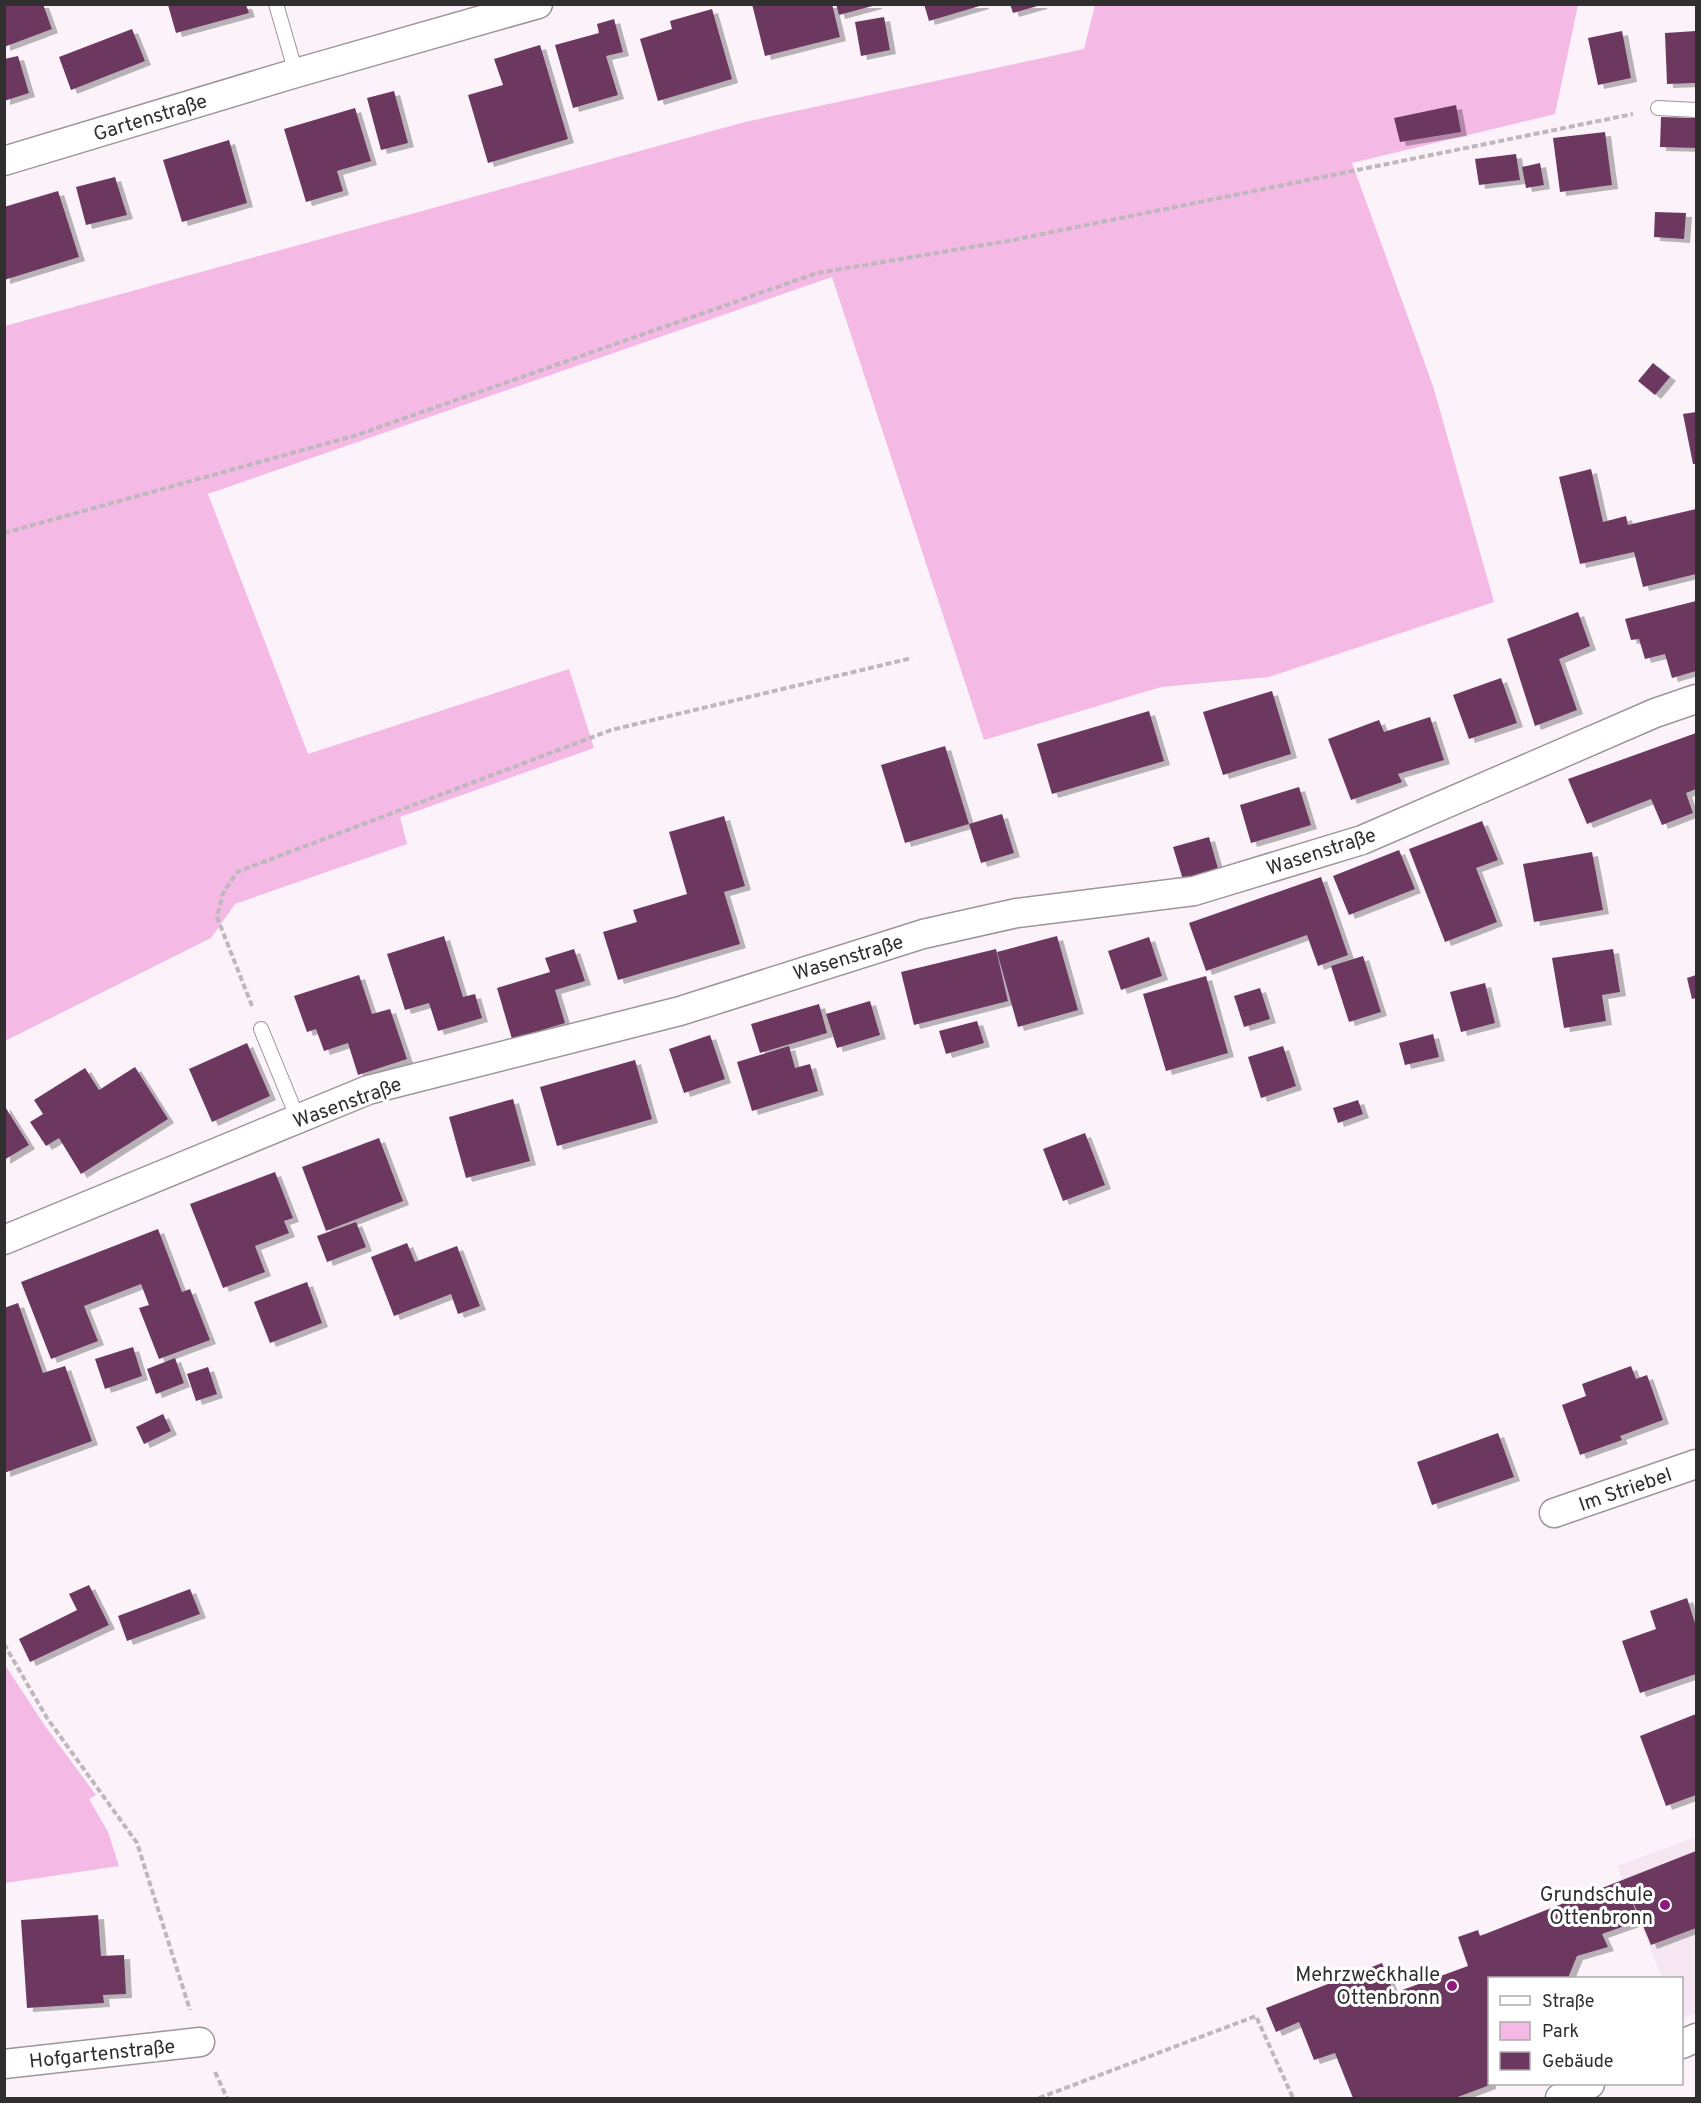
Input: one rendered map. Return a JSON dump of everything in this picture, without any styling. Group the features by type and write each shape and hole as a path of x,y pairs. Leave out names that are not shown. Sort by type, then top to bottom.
{"street":[{"name":"Gartenstraße","path":"4,161 296,73 538,4"},
{"name":"Wasenstraße","path":"4,1240 368,1090 680,1011 923,934 1017,913 1194,891 1362,840 1655,713 1696,699"},
{"name":"Im Striebel","path":"1554,1513 1696,1464"},
{"name":"Hofgartenstraße","path":"4,2064 200,2042"},
{"path":"1560,2098 1588,2085"}],"lane":[{"path":"276,4 296,73"},
{"path":"1658,108 1696,110"},
{"path":"261,1029 298,1119"}],"path":[{"path":"4,533 357,435 817,273 1008,242 1658,108"},
{"path":"261,1029 217,917 224,893 237,872 611,730 912,658"},
{"path":"4,1644 47,1718 137,1843 200,2042"},
{"path":"1040,2098 1256,2016 1293,2098"}],"shaded area":[{"path":"1696,1837 1696,2013 1683,2019 1683,1977 1662,1977 1617,1866"}],"green space":[{"path":"1095,5 1578,5 1555,114 1352,163 1433,386 1494,602 1269,677 1161,687 984,740 832,277 208,494 308,754 569,669 594,748 400,817 407,844 235,904 211,938 5,1041 5,326 745,122 1084,49"},
{"path":"5,1665 45,1726 96,1795 89,1799 108,1832 119,1866 5,1883"}],"building":[{"path":"4,4 43,4 52,29 4,47"},
{"path":"752,4 832,4 840,37 765,56"},
{"path":"836,4 876,4 876,5 839,15"},
{"path":"924,4 983,4 983,5 929,21"},
{"path":"1010,4 1041,4 1041,5 1013,13"},
{"path":"168,5 246,5 249,13 176,33"},
{"path":"712,9 732,79 658,101 640,39 672,29 670,21"},
{"path":"884,17 890,50 861,56 855,22"},
{"path":"614,19 623,52 606,56 618,95 573,108 555,45 599,33 597,24"},
{"path":"132,29 145,61 71,90 59,57"},
{"path":"1622,31 1631,78 1598,85 1588,38"},
{"path":"1696,31 1696,83 1667,84 1665,33"},
{"path":"540,45 568,139 488,163 468,95 503,85 494,59"},
{"path":"18,56 29,93 4,101 4,59"},
{"path":"394,91 408,143 381,150 367,98"},
{"path":"1456,105 1461,132 1400,142 1394,118"},
{"path":"355,108 371,161 337,171 343,191 306,202 284,129"},
{"path":"1661,117 1696,118 1696,148 1660,147"},
{"path":"1605,132 1612,185 1560,192 1553,138"},
{"path":"229,140 247,203 182,222 163,160"},
{"path":"1516,154 1520,180 1479,185 1475,159"},
{"path":"1540,163 1544,185 1526,188 1522,167"},
{"path":"115,177 127,215 86,225 76,187"},
{"path":"58,191 79,257 4,280 4,207"},
{"path":"1655,212 1686,213 1684,239 1654,237"},
{"path":"1653,363 1670,377 1655,395 1638,381"},
{"path":"1696,412 1696,464 1693,464 1683,414"},
{"path":"1591,469 1603,522 1626,516 1628,525 1696,509 1696,574 1643,587 1634,552 1580,564 1559,477"},
{"path":"1696,601 1696,671 1672,678 1665,654 1645,659 1639,639 1631,640 1625,619"},
{"path":"1578,612 1590,646 1559,659 1577,710 1535,726 1507,639"},
{"path":"1501,678 1517,723 1469,739 1453,695"},
{"path":"1272,691 1291,754 1223,775 1203,712"},
{"path":"1149,711 1164,761 1052,794 1037,744"},
{"path":"1430,717 1444,760 1398,774 1402,782 1351,800 1328,739 1379,720 1384,732"},
{"path":"1696,733 1696,789 1686,793 1693,813 1662,825 1651,799 1587,824 1568,779"},
{"path":"945,746 969,824 905,843 881,765"},
{"path":"1299,787 1311,825 1251,843 1240,805"},
{"path":"1002,814 1014,853 981,863 969,824"},
{"path":"724,816 745,886 724,892 740,944 618,980 603,932 637,922 633,910 687,894 669,832"},
{"path":"1482,821 1498,860 1476,868 1497,922 1445,942 1409,849"},
{"path":"1209,837 1219,872 1184,883 1173,847"},
{"path":"1399,850 1415,889 1349,915 1333,876"},
{"path":"1592,852 1603,910 1534,922 1523,864"},
{"path":"1321,877 1348,955 1318,966 1307,935 1206,971 1189,923"},
{"path":"444,936 463,997 475,994 482,1018 438,1031 429,1003 405,1010 387,954"},
{"path":"1057,936 1078,1010 1018,1027 997,952"},
{"path":"1149,937 1162,976 1121,990 1108,951"},
{"path":"574,949 585,981 555,990 565,1023 512,1039 497,988 550,972 545,958"},
{"path":"996,949 1008,1001 914,1025 901,972"},
{"path":"1613,949 1620,992 1602,995 1606,1021 1564,1028 1552,958"},
{"path":"1363,956 1381,1012 1349,1022 1331,966"},
{"path":"359,975 372,1014 390,1009 407,1059 358,1075 348,1043 324,1051 316,1029 307,1032 294,996"},
{"path":"1696,975 1696,998 1692,999 1687,978"},
{"path":"1206,976 1228,1053 1166,1071 1143,994"},
{"path":"1485,983 1495,1023 1461,1032 1450,992"},
{"path":"1260,988 1270,1019 1244,1027 1234,996"},
{"path":"870,1001 880,1035 837,1048 826,1014"},
{"path":"819,1004 827,1033 760,1053 751,1024"},
{"path":"977,1021 984,1043 946,1054 939,1031"},
{"path":"1433,1034 1439,1057 1405,1065 1399,1043"},
{"path":"710,1035 725,1079 684,1093 669,1049"},
{"path":"247,1043 270,1096 212,1122 189,1069"},
{"path":"789,1046 795,1068 810,1064 818,1091 752,1111 737,1062"},
{"path":"1283,1046 1296,1086 1261,1098 1248,1057"},
{"path":"635,1060 652,1119 557,1146 540,1087"},
{"path":"135,1067 168,1119 81,1174 59,1138 46,1146 30,1122 43,1114 34,1100 85,1068 99,1090"},
{"path":"513,1099 530,1161 466,1178 449,1117"},
{"path":"1358,1100 1363,1114 1338,1123 1333,1108"},
{"path":"4,1105 29,1145 4,1160"},
{"path":"1085,1133 1105,1185 1063,1201 1043,1149"},
{"path":"379,1138 403,1201 326,1231 302,1167"},
{"path":"275,1172 293,1218 284,1221 289,1233 255,1246 265,1272 223,1288 190,1204"},
{"path":"356,1222 366,1247 327,1262 317,1236"},
{"path":"158,1229 182,1292 190,1289 210,1340 159,1359 139,1308 149,1305 141,1284 84,1306 98,1341 51,1359 21,1282"},
{"path":"407,1243 415,1262 457,1246 480,1306 458,1314 451,1294 394,1316 371,1257"},
{"path":"307,1282 322,1323 270,1343 254,1302"},
{"path":"18,1303 43,1373 65,1366 92,1441 4,1473 4,1308"},
{"path":"133,1347 142,1376 105,1389 95,1359"},
{"path":"175,1358 184,1383 156,1394 147,1369"},
{"path":"1631,1366 1636,1379 1647,1375 1663,1420 1620,1436 1622,1440 1580,1455 1562,1405 1586,1396 1582,1384"},
{"path":"208,1367 217,1394 196,1401 187,1374"},
{"path":"163,1414 171,1431 144,1444 136,1427"},
{"path":"1498,1433 1514,1477 1432,1505 1417,1462"},
{"path":"89,1585 109,1625 30,1662 19,1639 77,1610 69,1594"},
{"path":"190,1589 200,1614 127,1641 118,1616"},
{"path":"1687,1598 1696,1626 1696,1674 1640,1693 1622,1641 1656,1629 1650,1611"},
{"path":"1696,1714 1696,1795 1666,1806 1640,1736"},
{"name":"Mehrzweckhalle Ottenbronn","path":"1696,1851 1696,1928 1651,1945 1629,1892 1639,1921 1602,1934 1608,1947 1577,1956 1568,1977 1488,1977 1488,2085 1490,2085 1455,2098 1353,2098 1335,2053 1314,2060 1299,2022 1276,2032 1266,2008 1382,1963 1394,1993 1468,1966 1458,1937 1478,1930 1480,1936"},
{"path":"98,1915 101,1956 124,1955 126,1994 103,1995 104,2003 27,2008 21,1920"}],"place":[{"name":"Grundschule Ottenbronn","path":"1665,1905"},
{"name":"Mehrzweckhalle Ottenbronn","path":"1452,1986"}]}
